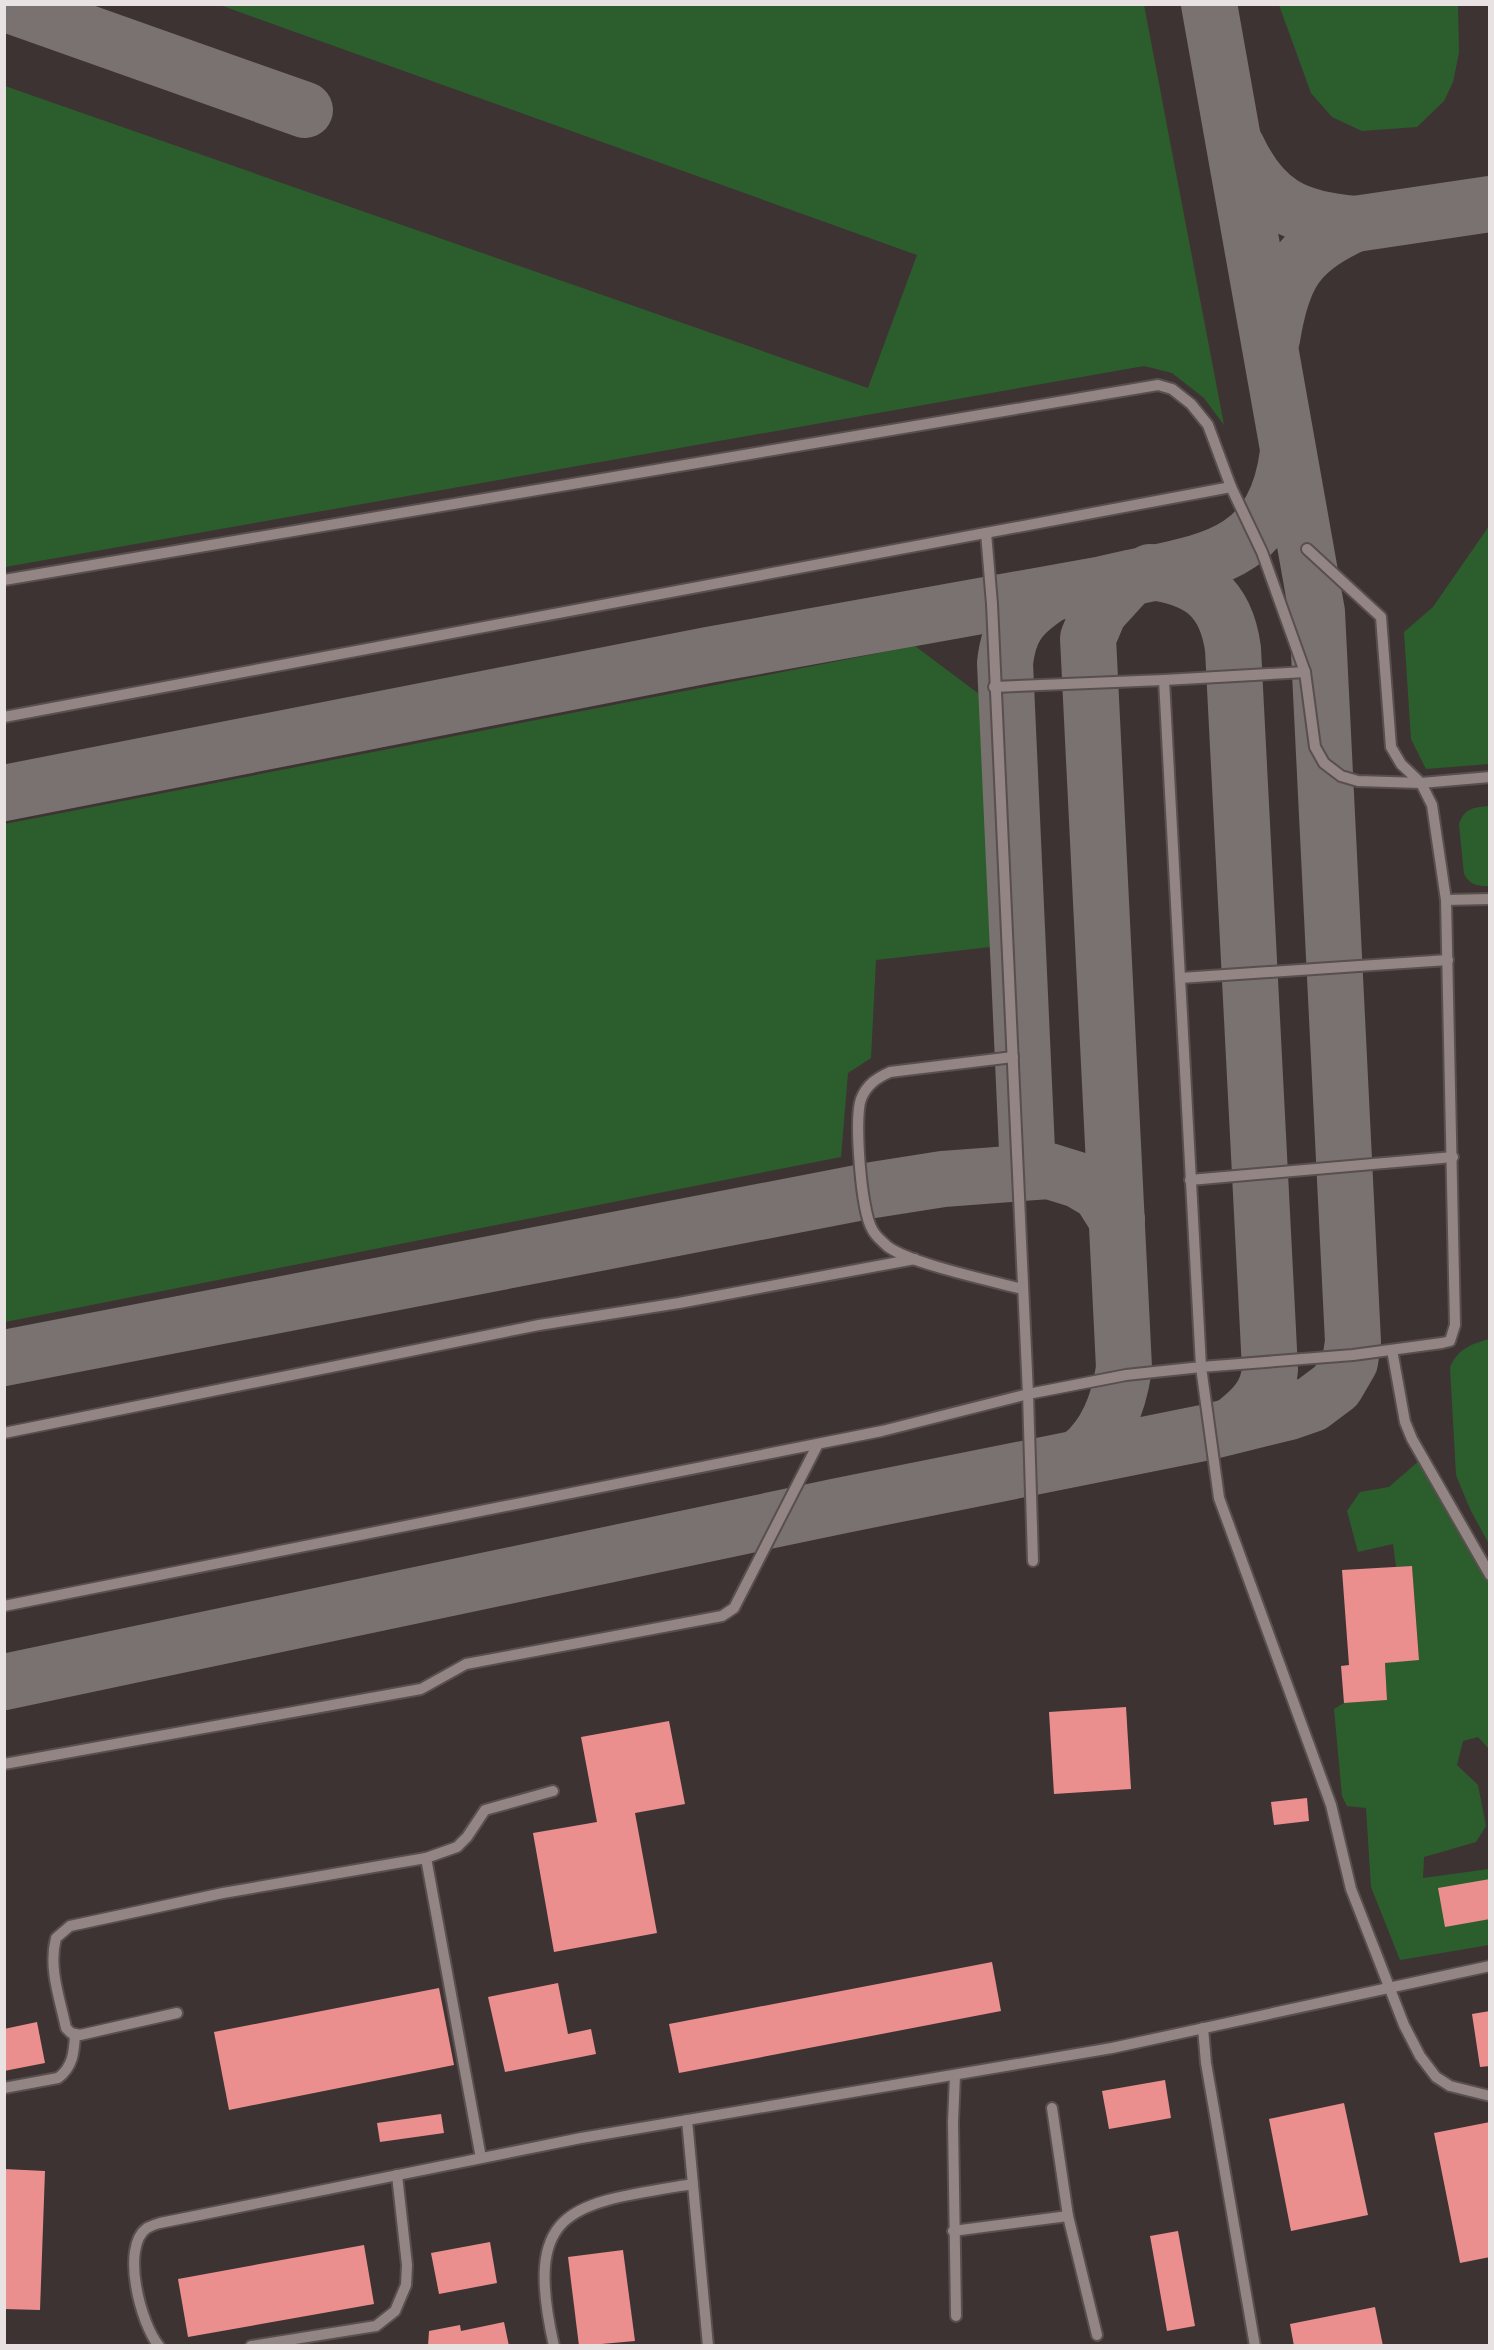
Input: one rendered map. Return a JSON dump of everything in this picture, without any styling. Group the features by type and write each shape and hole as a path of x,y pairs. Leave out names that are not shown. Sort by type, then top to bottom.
{"lane":[{"path":"4,580 1158,385 1172,389 1191,404 1208,425 1231,488 1262,552 1305,672 1315,747 1324,763 1351,780 1421,783 1490,777"},
{"path":"4,717 1231,488"},
{"path":"986,533 1028,1394 1033,1561"},
{"path":"4,1606 882,1431 1028,1394 1126,1375 1392,1350 1450,1341 1453,1334 1453,1157 1446,900 1432,805 1421,783 1401,764 1391,747 1382,617 1307,549"},
{"path":"994,687 1305,672"},
{"path":"1164,680 1201,1367 1219,1498 1331,1805 1351,1889 1404,2025 1420,2056 1436,2077 1450,2086 1490,2096"},
{"path":"1446,900 1490,899"},
{"path":"1180,978 1448,960"},
{"path":"1012,1057 906,1068 873,1080 866,1089 857,1115 863,1193 868,1221 872,1229 890,1248 915,1258 1022,1289"},
{"path":"1190,1180 1371,1162 1453,1157"},
{"path":"4,1433 539,1325 679,1303 915,1258"},
{"path":"1392,1350 1405,1422 1412,1439 1490,1575"},
{"path":"4,1764 421,1689 466,1664 722,1616 734,1608 818,1444"},
{"path":"75,2035 66,2028 53,1961 56,1938 70,1926 223,1893 426,1857 457,1847 467,1837 485,1810 552,1791"},
{"path":"426,1857 481,2158"},
{"path":"159,2346 145,2323 134,2271 136,2243 147,2228 177,2219 481,2158 687,2120 1112,2048 1490,1966"},
{"path":"75,2035 177,2013"},
{"path":"1203,2028 1206,2063 1255,2346"},
{"path":"4,2088 58,2078 65,2073 74,2053 75,2035"},
{"path":"955,2074 953,2231 956,2316"},
{"path":"1052,2108 1068,2216 1097,2335"},
{"path":"687,2120 708,2346"},
{"path":"251,2346 376,2326 395,2311 406,2285 407,2265 397,2175"},
{"path":"554,2346 544,2302 543,2277 550,2238 556,2228 569,2215 625,2195 693,2184"},
{"path":"953,2231 1068,2216"}],"green space":[{"path":"220,5 1144,5 1224,425 1204,398 1172,373 1144,366 5,567 5,86 868,388 917,255"},
{"path":"1279,5 1458,5 1459,53 1453,82 1444,101 1417,127 1362,131 1332,117 1311,93"},
{"path":"1489,526 1489,764 1426,769 1411,739 1404,632 1433,607"},
{"path":"915,646 979,694 999,946 876,960 871,1058 848,1073 841,1157 5,1322 5,824"},
{"path":"1489,806 1489,886 1481,886 1471,883 1464,874 1459,824 1467,812"},
{"path":"1490,1339 1489,1544 1470,1509 1456,1475 1450,1367 1466,1348"},
{"path":"1420,1460 1490,1581 1489,1749 1478,1737 1463,1741 1457,1765 1478,1785 1486,1826 1476,1842 1424,1857 1423,1878 1489,1869 1489,1945 1400,1960 1371,1887 1366,1808 1347,1806 1342,1796 1334,1709 1344,1703 1387,1700 1385,1663 1419,1659 1412,1566 1396,1567 1393,1544 1358,1552 1347,1511 1360,1492 1389,1487"}],"building":[{"path":"1412,1566 1419,1660 1385,1663 1387,1700 1344,1703 1341,1666 1349,1665 1342,1570"},
{"path":"1126,1707 1131,1789 1054,1794 1049,1712"},
{"path":"669,1721 685,1804 635,1813 657,1933 554,1952 533,1833 597,1822 581,1737"},
{"path":"1307,1798 1309,1821 1274,1825 1271,1802"},
{"path":"1490,1879 1490,1919 1445,1927 1438,1888"},
{"path":"992,1962 1001,2011 679,2073 669,2024"},
{"path":"558,1983 568,2034 591,2029 596,2054 505,2072 488,1997"},
{"path":"439,1988 454,2065 229,2110 214,2032"},
{"path":"1490,2011 1490,2066 1480,2067 1472,2014"},
{"path":"37,2022 45,2063 4,2071 4,2029"},
{"path":"1165,2080 1171,2118 1109,2129 1102,2091"},
{"path":"1344,2103 1368,2215 1291,2231 1269,2119"},
{"path":"441,2114 444,2133 380,2142 377,2123"},
{"path":"1490,2122 1490,2257 1460,2263 1434,2133"},
{"path":"4,2169 45,2171 40,2310 4,2309"},
{"path":"1178,2231 1195,2326 1167,2331 1150,2236"},
{"path":"490,2242 497,2283 439,2294 431,2253"},
{"path":"364,2245 374,2304 188,2337 178,2279"},
{"path":"623,2250 635,2341 579,2346 568,2257"},
{"path":"1375,2307 1383,2346 1294,2346 1290,2324"},
{"path":"504,2322 509,2346 428,2346 429,2331 460,2325 461,2331"}],"taxiway":[{"path":"6,4 305,110"},
{"path":"4,1682 839,1506 1208,1432 1312,1404 1336,1386 1350,1362 1353,1342 1317,612 1209,4"},
{"path":"1237,147 1258,182 1283,205 1315,218 1355,224 1319,244 1305,255 1295,268 1281,299 1272,339"},
{"path":"1355,224 1490,204"},
{"path":"4,793 708,655 1103,584 1169,570 1224,552 1247,538 1266,518 1280,490 1288,452"},
{"path":"1150,572 1183,579 1207,593 1217,603 1224,616 1233,649 1270,1369 1263,1394 1234,1424"},
{"path":"1081,1456 1098,1438 1111,1416 1124,1368 1088,638 1099,612 1130,578"},
{"path":"1028,1172 1005,663 1010,640 1018,622 1051,594"},
{"path":"4,1358 873,1190 943,1179 1049,1171 1078,1180 1100,1193 1117,1220"}]}
